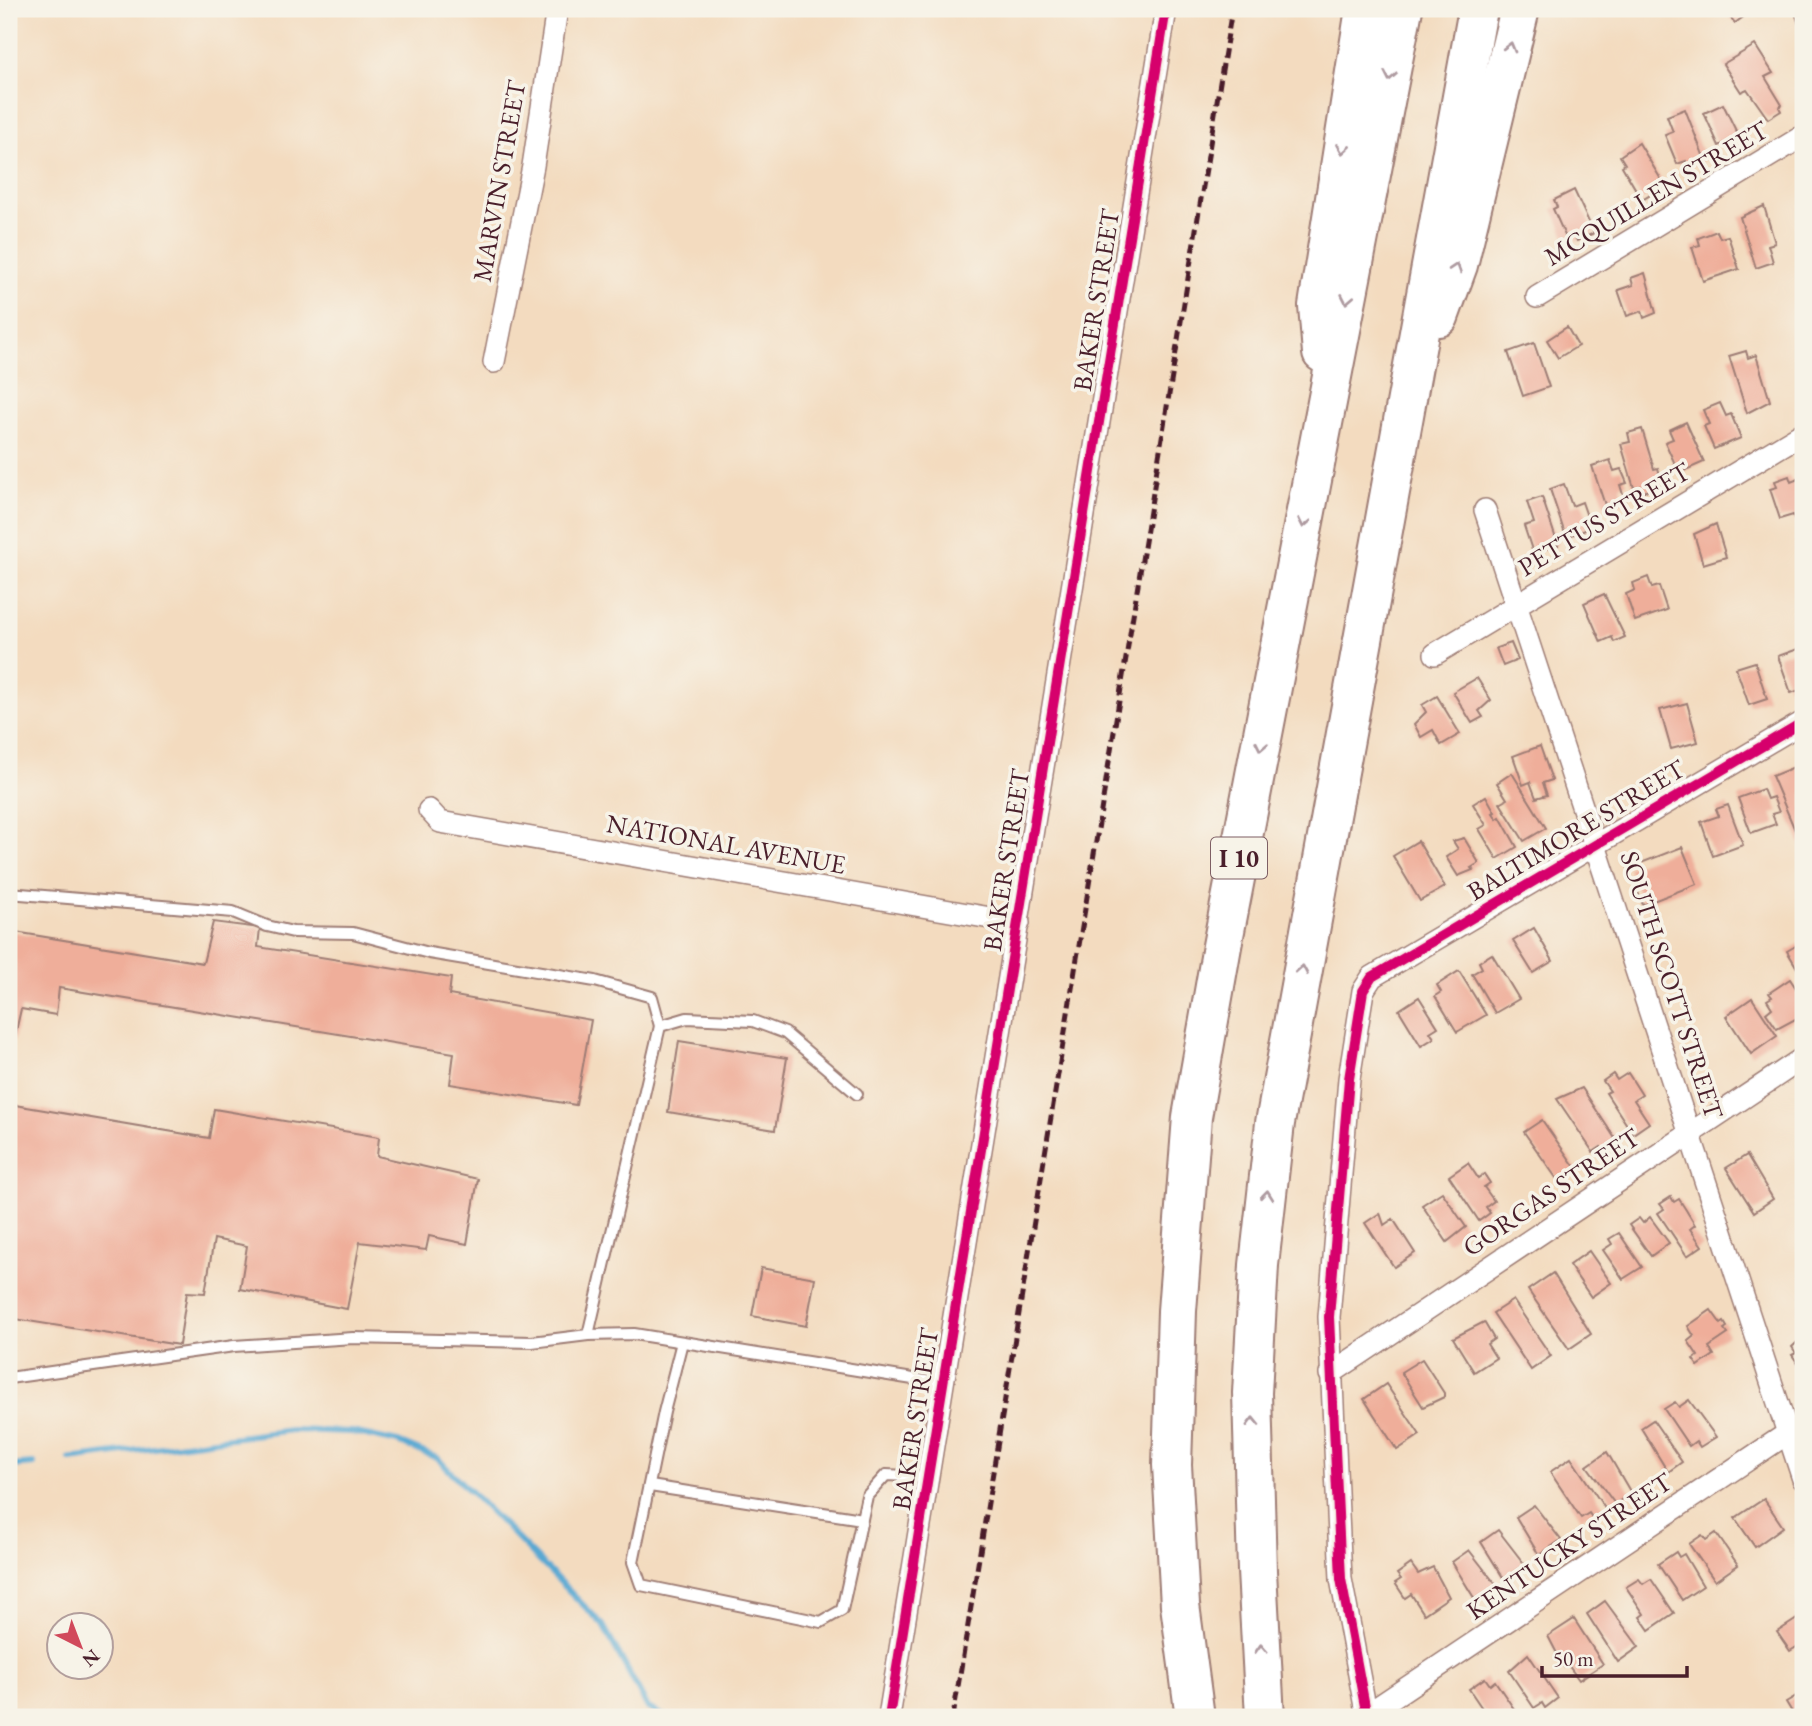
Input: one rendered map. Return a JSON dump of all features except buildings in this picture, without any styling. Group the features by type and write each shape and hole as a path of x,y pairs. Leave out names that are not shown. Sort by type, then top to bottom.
{"highway":[{"path":"1326,408 1318,306 1365,9"},
{"name":"I 10","path":"1195,1717 1180,1605 1172,1465 1177,1311 1192,1117 1403,9"},
{"path":"1265,1717 1257,1571 1252,1393 1259,1265 1275,1123 1400,425 1478,9"},
{"path":"1400,425 1458,265 1520,9"}],"street":[{"name":"MARVIN STREET","path":"494,362 533,166 557,9"},
{"name":"BAKER STREET","path":"889,1717 1167,9"},
{"name":"MCQUILLEN STREET","path":"1537,297 1803,136"},
{"name":"PETTUS STREET","path":"1435,654 1803,433"},
{"name":"SOUTH SCOTT STREET","path":"1485,510 1691,1132 1796,1429 1803,1479"},
{"name":"BALTIMORE STREET","path":"1330,1374 1329,1317 1334,1233 1349,1079 1363,991 1372,977 1803,722"},
{"name":"NATIONAL AVENUE","path":"429,810 440,822 1019,923"},
{"name":"GORGAS STREET","path":"1330,1374 1803,1058"},
{"path":"1330,1374 1341,1579 1366,1716"},
{"name":"KENTUCKY STREET","path":"1366,1716 1796,1429"}],"lane":[{"path":"9,893 233,912 267,926 293,932 353,933 429,953 595,981 652,997 660,1026 588,1335"},
{"path":"660,1026 687,1018 753,1021 786,1033 857,1094"},
{"path":"9,1378 234,1346 353,1338 531,1342 588,1335 635,1334 944,1384"},
{"path":"682,1342 664,1412 634,1562 641,1585 821,1622 842,1610 867,1496 886,1475 929,1477"},
{"path":"650,1486 862,1519"}],"waterway":[{"path":"70,1459 291,1430 352,1432 398,1442 437,1458 603,1625 648,1708 665,1717"},
{"path":"9,1466 34,1464"}],"railway":[{"path":"953,1717 1232,9"}],"cycle path":[{"path":"889,1717 1166,9"},
{"path":"1367,1717 1341,1579 1329,1317 1349,1079 1363,991 1372,977 1803,722"}]}
